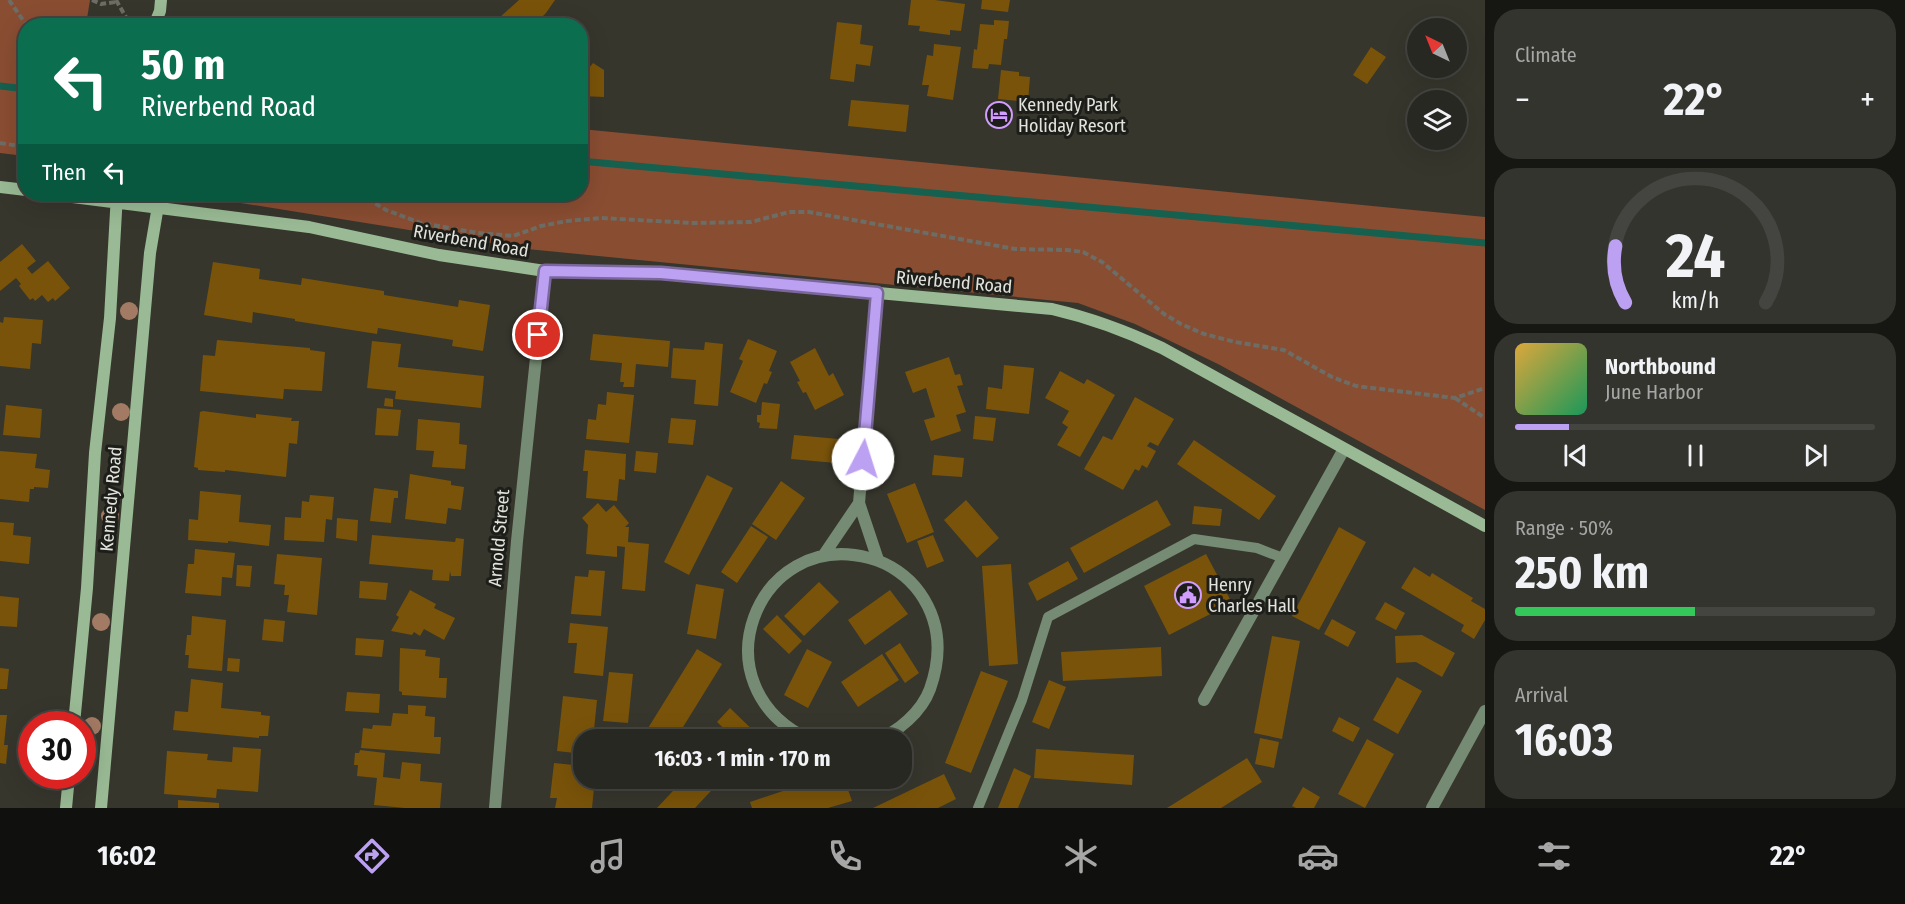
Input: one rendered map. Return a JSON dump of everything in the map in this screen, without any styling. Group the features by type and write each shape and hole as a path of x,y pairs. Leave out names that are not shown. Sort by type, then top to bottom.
{"main road":[{"path":"0,187 18,189"},
{"name":"Kennedy Road","path":"75,711 87,588 95,453 110,318 117,201"},
{"name":"Riverbend Road","path":"128,201 158,209 309,227 440,255 545,271 661,273 1052,309 1088,317 1119,328 1162,348 1485,526"},
{"name":"Kennedy Road","path":"101,808 150,253 159,201"},
{"path":"66,808 68,789"}],"street":[{"name":"Arnold Street","path":"495,808 517,541 545,271"},
{"path":"877,293 859,503 878,560"},
{"path":"1204,700 1344,449"},
{"path":"824,556 859,503"},
{"path":"790,729 775,717 761,699 752,678 748,656 749,633 755,612 767,592 783,576 802,564 824,556 842,554 860,555 878,560 898,571 915,586 928,604 936,625 939,648 936,671 929,692 916,711 896,729"},
{"path":"1432,808 1485,711"}],"lane":[{"path":"978,808 1023,700 1048,617 1194,539 1257,548 1283,558"}],"path":[{"path":"9,0 21,18"},
{"path":"92,0 101,4 116,1 126,18"},
{"path":"0,143 18,146"},
{"path":"371,201 386,210 421,223 478,233 513,236 541,226 579,220 624,218 691,223 751,222 789,212 809,212 1015,249 1083,252 1102,262 1164,314 1181,324 1204,334 1235,342 1284,350 1332,377 1356,386 1455,398 1485,388"},
{"path":"1455,398 1485,418"}],"shaded area":[{"path":"0,0 90,0 87,18 18,18 18,155 0,153"},
{"path":"588,130 1485,217 1485,510 1218,364 1135,324 1078,303 527,249 229,201 588,201"}],"building":[{"path":"519,0 555,0 541,18 499,18"},
{"path":"911,0 965,4 961,31 950,30 950,35 919,31 920,26 908,25"},
{"path":"982,0 1010,0 1008,12 981,9"},
{"path":"994,20 1009,21 1001,65 989,64 988,69 972,68 980,24 994,25"},
{"path":"837,22 862,25 860,44 873,46 870,66 856,64 854,82 830,79"},
{"path":"934,44 961,47 953,100 927,96 929,85 922,85 927,55 933,56"},
{"path":"1371,47 1386,57 1367,84 1353,75"},
{"path":"593,63 604,70 604,97 588,96 588,67"},
{"path":"1001,70 1019,72 1019,76 1030,77 1028,102 998,99"},
{"path":"851,100 909,105 906,132 848,126"},
{"path":"22,244 36,261 27,268 32,274 48,261 70,288 55,301 53,298 48,302 42,295 35,301 33,298 30,300 16,278 0,291 0,262"},
{"path":"213,262 260,269 259,279 301,285 302,278 384,291 384,295 458,307 459,300 490,305 483,351 452,346 453,340 378,328 377,334 253,312 252,323 204,315"},
{"path":"4,317 43,320 41,344 32,343 30,369 0,366 0,322 3,323"},
{"path":"593,334 670,341 668,367 636,364 634,387 623,387 624,382 620,382 622,363 590,360"},
{"path":"748,339 777,351 769,371 772,372 767,384 764,383 756,403 730,392 743,361 739,359"},
{"path":"217,340 310,348 310,350 325,352 322,391 284,389 283,399 200,391 203,355 215,356"},
{"path":"372,341 401,344 398,367 484,376 481,408 395,399 396,391 367,388"},
{"path":"705,342 723,344 718,406 694,404 696,380 671,378 673,348 704,350"},
{"path":"815,348 829,376 833,373 844,395 815,410 806,392 803,393 797,382 800,381 790,362"},
{"path":"949,357 955,375 960,374 963,385 957,386 966,412 956,415 961,431 931,441 924,420 935,417 926,388 913,393 905,372"},
{"path":"1004,365 1034,368 1029,414 986,409 988,387 1002,389"},
{"path":"1060,371 1084,384 1087,379 1115,395 1080,457 1057,445 1068,427 1062,423 1069,411 1045,398"},
{"path":"607,392 634,395 629,443 586,439 588,419 596,420 598,404 606,405"},
{"path":"1135,397 1174,419 1158,446 1150,442 1147,446 1156,451 1147,468 1142,465 1139,471 1135,469 1123,490 1084,469 1103,436 1112,440"},
{"path":"385,398 393,399 393,407 384,406"},
{"path":"762,402 780,404 777,429 759,428 757,415 761,415"},
{"path":"6,405 42,409 40,438 3,435"},
{"path":"377,408 401,410 398,436 375,435"},
{"path":"200,412 256,418 256,414 292,418 291,421 299,421 297,444 289,443 286,477 225,470 225,472 198,470 194,467"},
{"path":"975,416 996,418 993,441 973,439"},
{"path":"671,418 696,420 693,445 668,443"},
{"path":"418,419 460,423 459,444 467,445 465,469 432,467 434,451 416,450"},
{"path":"794,435 839,439 836,463 791,459"},
{"path":"1194,440 1276,496 1259,520 1177,464"},
{"path":"585,450 626,454 625,480 619,479 617,501 586,498 588,471 583,471"},
{"path":"0,451 37,454 35,468 50,470 48,488 30,489 29,502 0,499"},
{"path":"636,451 658,453 656,473 634,471"},
{"path":"934,455 964,458 962,477 932,475"},
{"path":"410,474 451,481 451,485 464,487 461,510 448,508 446,524 405,519"},
{"path":"707,475 733,488 689,575 664,562"},
{"path":"781,481 805,498 776,540 752,524"},
{"path":"915,483 934,532 907,543 887,494"},
{"path":"374,488 398,491 398,498 394,498 391,523 370,521"},
{"path":"200,491 241,495 239,522 271,525 269,546 228,541 228,543 188,540 189,519 198,520"},
{"path":"310,495 334,497 332,520 326,519 324,542 284,540 285,517 301,518 302,501 309,502"},
{"path":"966,500 999,538 977,558 944,520"},
{"path":"1157,500 1171,525 1084,573 1070,548"},
{"path":"598,503 606,512 614,505 629,523 625,527 629,527 628,542 649,544 645,591 622,589 625,547 617,546 617,557 586,554 588,525 582,518"},
{"path":"1194,506 1222,509 1220,526 1192,524"},
{"path":"337,518 358,520 357,541 336,538"},
{"path":"0,522 14,523 13,535 31,537 29,564 0,561"},
{"path":"751,526 768,537 737,583 721,572"},
{"path":"1339,527 1366,542 1319,630 1292,616"},
{"path":"372,535 455,542 456,538 464,539 461,576 451,576 450,571 449,581 432,580 433,570 369,564"},
{"path":"933,535 944,561 927,568 917,541"},
{"path":"195,549 235,553 232,578 222,577 221,596 185,593 188,564 194,564"},
{"path":"277,554 322,558 317,615 287,612 289,595 284,595 285,585 274,584"},
{"name":"Henry Charles Hall","path":"1206,554 1232,603 1169,635 1144,586"},
{"path":"1068,561 1078,579 1037,601 1028,583"},
{"path":"1011,564 1018,664 989,666 982,566"},
{"path":"237,565 252,566 250,587 236,586"},
{"path":"1414,567 1430,577 1432,573 1473,598 1471,601 1485,609 1485,620 1474,639 1461,631 1464,625 1401,588"},
{"path":"589,570 605,571 601,616 571,614 575,576 588,577"},
{"path":"360,581 388,583 386,600 359,598"},
{"path":"819,582 839,602 804,636 784,616"},
{"path":"696,584 724,589 716,639 687,634"},
{"path":"410,590 436,604 434,608 455,618 444,640 424,629 420,636 414,632 412,635 391,631 399,617 396,615"},
{"path":"890,590 908,614 865,645 848,620"},
{"path":"0,596 19,598 17,627 0,626"},
{"path":"1385,602 1405,613 1396,630 1375,619"},
{"path":"777,615 802,641 789,654 763,629"},
{"path":"192,616 226,620 222,671 188,668 189,655 185,655 187,635 191,635"},
{"path":"264,619 285,621 283,642 262,640"},
{"path":"1332,619 1356,632 1348,647 1324,634"},
{"path":"570,623 608,627 603,676 574,673 577,643 568,643"},
{"path":"1422,635 1455,653 1442,677 1416,662 1396,663 1395,636"},
{"path":"1272,636 1300,641 1282,739 1254,733"},
{"path":"356,638 384,640 382,657 355,655"},
{"path":"900,643 919,673 905,683 885,653"},
{"path":"1161,647 1162,676 1063,681 1061,652"},
{"path":"400,648 426,650 425,656 440,658 439,678 447,678 446,698 402,695 399,691"},
{"path":"697,649 722,664 682,729 647,729"},
{"path":"807,649 832,662 808,708 784,695"},
{"path":"882,654 899,680 858,707 841,682"},
{"path":"228,658 240,659 239,672 227,671"},
{"path":"0,668 9,669 7,689 0,689"},
{"path":"981,671 1008,681 971,773 945,763"},
{"path":"609,672 633,674 628,723 603,721"},
{"path":"1397,677 1422,691 1398,734 1373,720"},
{"path":"191,679 223,683 221,708 261,712 261,715 270,716 268,736 259,736 259,738 173,730 175,711 188,712"},
{"path":"1049,680 1066,687 1049,729 1032,722"},
{"path":"347,692 380,694 379,713 345,711"},
{"path":"563,696 597,700 594,729 573,729 573,753 557,751"},
{"path":"408,705 426,706 425,716 435,717 434,737 441,737 440,754 361,748 363,728 372,729 373,725 391,726 393,713 408,714"},
{"path":"730,708 752,729 724,729 717,722"},
{"path":"0,715 7,715 4,745 8,745 6,764 0,763"},
{"path":"1339,717 1360,728 1353,742 1332,731"},
{"path":"1260,738 1279,742 1274,768 1255,764"},
{"path":"1367,739 1394,754 1365,808 1338,794"},
{"path":"233,747 261,749 258,792 217,789 216,798 164,794 167,751 208,754 207,760 232,762"},
{"path":"1036,749 1134,755 1132,785 1034,778"},
{"path":"360,750 385,753 383,777 400,779 402,762 421,764 420,781 442,783 440,808 374,805 377,778 357,776 358,765 354,765 355,753 359,753"},
{"path":"1247,758 1262,782 1221,808 1167,808"},
{"path":"554,763 573,765 573,789 594,789 592,808 555,808 557,798 550,798"},
{"path":"1014,768 1031,776 1018,808 998,808"},
{"path":"944,774 956,799 938,808 873,808"},
{"path":"1303,787 1320,797 1314,808 1292,806"},
{"path":"675,789 713,789 695,808 657,808"},
{"path":"789,789 848,789 852,801 828,808 752,808 750,802"},
{"path":"178,800 219,803 219,808 178,808"}],"waterway":[{"path":"0,86 18,88"},
{"path":"588,162 1485,243"}],"place":[{"name":"Kennedy Park Holiday Resort","path":"999,115"},
{"name":"Henry Charles Hall","path":"1188,595"}],"route":[{"path":"538,335 545,271 661,273 877,293 863,459"}]}
